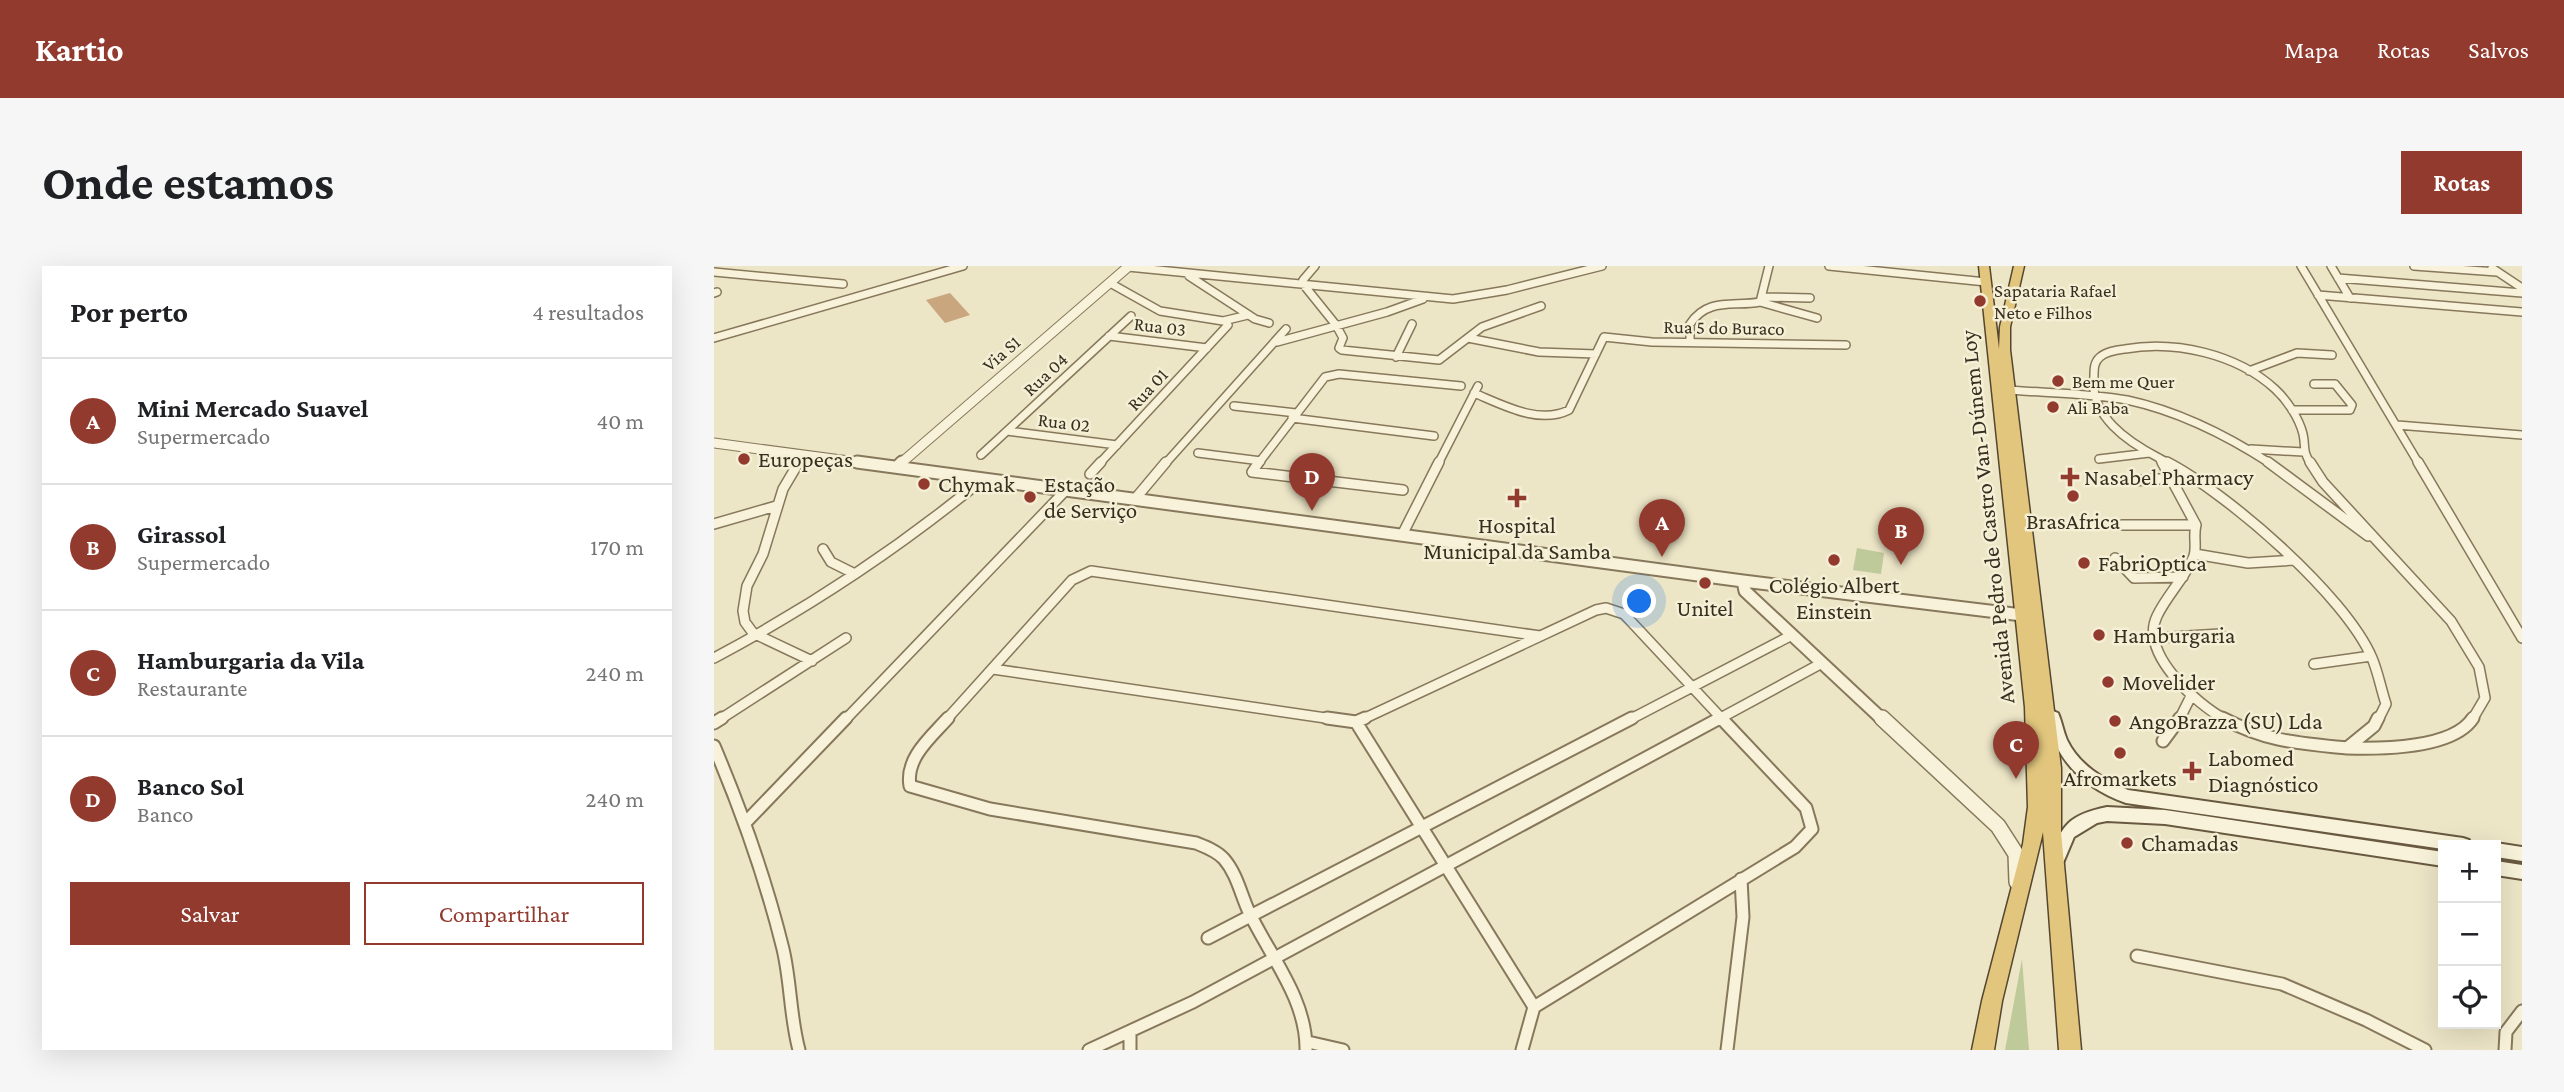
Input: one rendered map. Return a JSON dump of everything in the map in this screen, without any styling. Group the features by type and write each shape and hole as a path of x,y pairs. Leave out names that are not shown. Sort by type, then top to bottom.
{"highway":[{"name":"Avenida Pedro de Castro Van-Dúnem Loy","path":"1983,1050 1992,1002 2034,835 2037,807 2033,707 1984,266"},
{"name":"Avenida Pedro de Castro Van-Dúnem Loy","path":"2019,266 2018,286 2004,329 2008,390 2048,707 2055,880 2070,1050"}],"main road":[{"path":"2048,707 2068,758 2091,779 2126,796 2438,841"},
{"path":"2055,880 2058,853 2068,832 2093,817 2107,814 2165,817 2438,858"},
{"path":"2501,851 2522,854"},
{"path":"2501,869 2522,872"}],"street":[{"path":"748,275 763,266"},
{"path":"714,338 963,266"},
{"path":"1303,282 1315,266"},
{"path":"1129,267 1303,282 1453,299 1602,266"},
{"path":"1761,299 1769,266"},
{"path":"1829,266 1986,282"},
{"path":"2301,266 2522,638"},
{"path":"2331,266 2350,298"},
{"path":"2414,266 2497,272"},
{"path":"2489,266 2522,290"},
{"name":"Via S1","path":"897,467 1129,267"},
{"path":"714,272 843,284"},
{"path":"1186,274 1248,315 1269,323"},
{"path":"2338,278 2522,290"},
{"path":"1303,282 1336,325 1343,338 1339,348 1342,350 1435,361 1442,359 1497,320 1541,306"},
{"path":"1110,283 1160,311 1223,321 1248,315"},
{"path":"2318,295 2522,312"},
{"path":"1276,342 1387,312 1427,297"},
{"path":"1690,340 1690,323 1715,302 1810,298"},
{"path":"1761,299 1817,317"},
{"name":"Rua 04","path":"981,455 1131,316"},
{"path":"1396,357 1403,345 1406,330 1412,324"},
{"name":"Rua 01","path":"1090,474 1228,325"},
{"path":"1135,499 1216,404 1286,329"},
{"name":"Rua 03","path":"1109,337 1207,348"},
{"path":"1402,536 1476,389 1529,414 1562,415 1569,410 1596,354 1539,352 1468,338"},
{"name":"Rua 5 do Buraco","path":"1596,354 1602,338 1652,342 1690,340 1846,345"},
{"path":"2154,455 2172,478 2196,525 2193,534 2195,554 2155,619 2155,650 2191,696 2244,729 2281,742 2347,748 2390,749 2436,741 2469,724 2485,698 2479,667 2451,621 2323,482 2303,452 2303,435 2292,410 2275,389 2249,371 2213,355 2188,348 2140,346 2111,351 2101,356 2095,364 2094,396 2100,411 2112,426 2244,514 2330,598 2371,656 2386,704 2374,726 2347,748"},
{"path":"2249,371 2297,353 2332,355"},
{"path":"1403,490 1252,472 1320,381 1332,374 1461,386"},
{"path":"2292,410 2350,410 2352,405 2335,384 2314,384"},
{"path":"2008,390 2126,400 2173,414 2246,448 2375,541"},
{"path":"1234,406 1434,436"},
{"path":"2397,425 2522,435"},
{"name":"Rua 02","path":"1007,431 1117,445"},
{"path":"714,443 1742,581 2022,615"},
{"path":"2246,448 2303,452"},
{"path":"1198,453 1261,461"},
{"path":"806,455 790,472 776,506 763,554 744,596 742,615 750,631 757,637 811,661"},
{"path":"2099,458 2154,455"},
{"path":"2132,481 2172,478"},
{"path":"714,658 757,637 855,574 927,524 983,479"},
{"path":"746,822 1066,490"},
{"path":"714,524 776,506"},
{"path":"2122,525 2196,525"},
{"path":"823,549 831,562 855,574"},
{"path":"2195,554 2248,563 2294,560"},
{"path":"2115,558 2134,578 2183,577"},
{"path":"1343,1050 1307,1046 1295,1004 1276,958 1251,916 1227,863 1216,851 1196,843 990,809 931,794 910,786 908,774 919,750 1072,580 1091,571 1540,636"},
{"path":"1742,581 1745,590 1998,826 2016,855 2014,915"},
{"path":"993,669 1356,722 1596,610 1616,610 1624,614 1806,808 1812,829 1806,839 1534,1007 1522,1050"},
{"path":"2156,638 2220,634"},
{"path":"1208,938 1793,635"},
{"path":"714,723 846,638"},
{"path":"2314,664 2371,656"},
{"path":"1089,1050 1193,1002 1822,663"},
{"path":"2163,741 2174,729 2191,696"},
{"path":"1356,722 1534,1007"},
{"path":"714,746 746,822 785,953 790,1012 799,1050"},
{"path":"1727,1050 1742,917 1741,879"},
{"path":"2137,956 2282,984 2366,1020 2425,1050"},
{"path":"2505,1050 2506,1032 2522,1011"},
{"path":"1130,1031 1130,1050"}],"green space":[{"path":"1857,548 1884,553 1881,574 1853,570"},
{"path":"2022,959 2029,1050 2005,1050"}],"building":[{"path":"950,293 970,315 945,323 926,300"}],"place":[{"name":"Sapataria Rafael Neto e Filhos","path":"1980,301"},
{"name":"Bem me Quer","path":"2058,381"},
{"name":"Ali Baba","path":"2053,407"},
{"name":"Europeças","path":"744,459"},
{"name":"Nasabel Pharmacy","path":"2070,477"},
{"name":"Chymak","path":"924,484"},
{"name":"BrasAfrica","path":"2073,496"},
{"name":"Estação de Serviço","path":"1030,497"},
{"name":"Hospital Municipal da Samba","path":"1517,498"},
{"name":"Banco Sol","path":"1312,511"},
{"name":"Mini Mercado Suavel","path":"1662,557"},
{"name":"Colégio Albert Einstein","path":"1834,560"},
{"name":"FabriOptica","path":"2084,563"},
{"name":"Girassol","path":"1901,565"},
{"name":"Unitel","path":"1705,583"},
{"name":"Hamburgaria","path":"2099,635"},
{"name":"Movelider","path":"2108,682"},
{"name":"AngoBrazza (SU) Lda","path":"2115,721"},
{"name":"Afromarkets","path":"2120,753"},
{"name":"Labomed Diagnóstico","path":"2192,771"},
{"name":"Hamburgaria da Vila","path":"2016,779"},
{"name":"Chamadas","path":"2127,843"}]}
